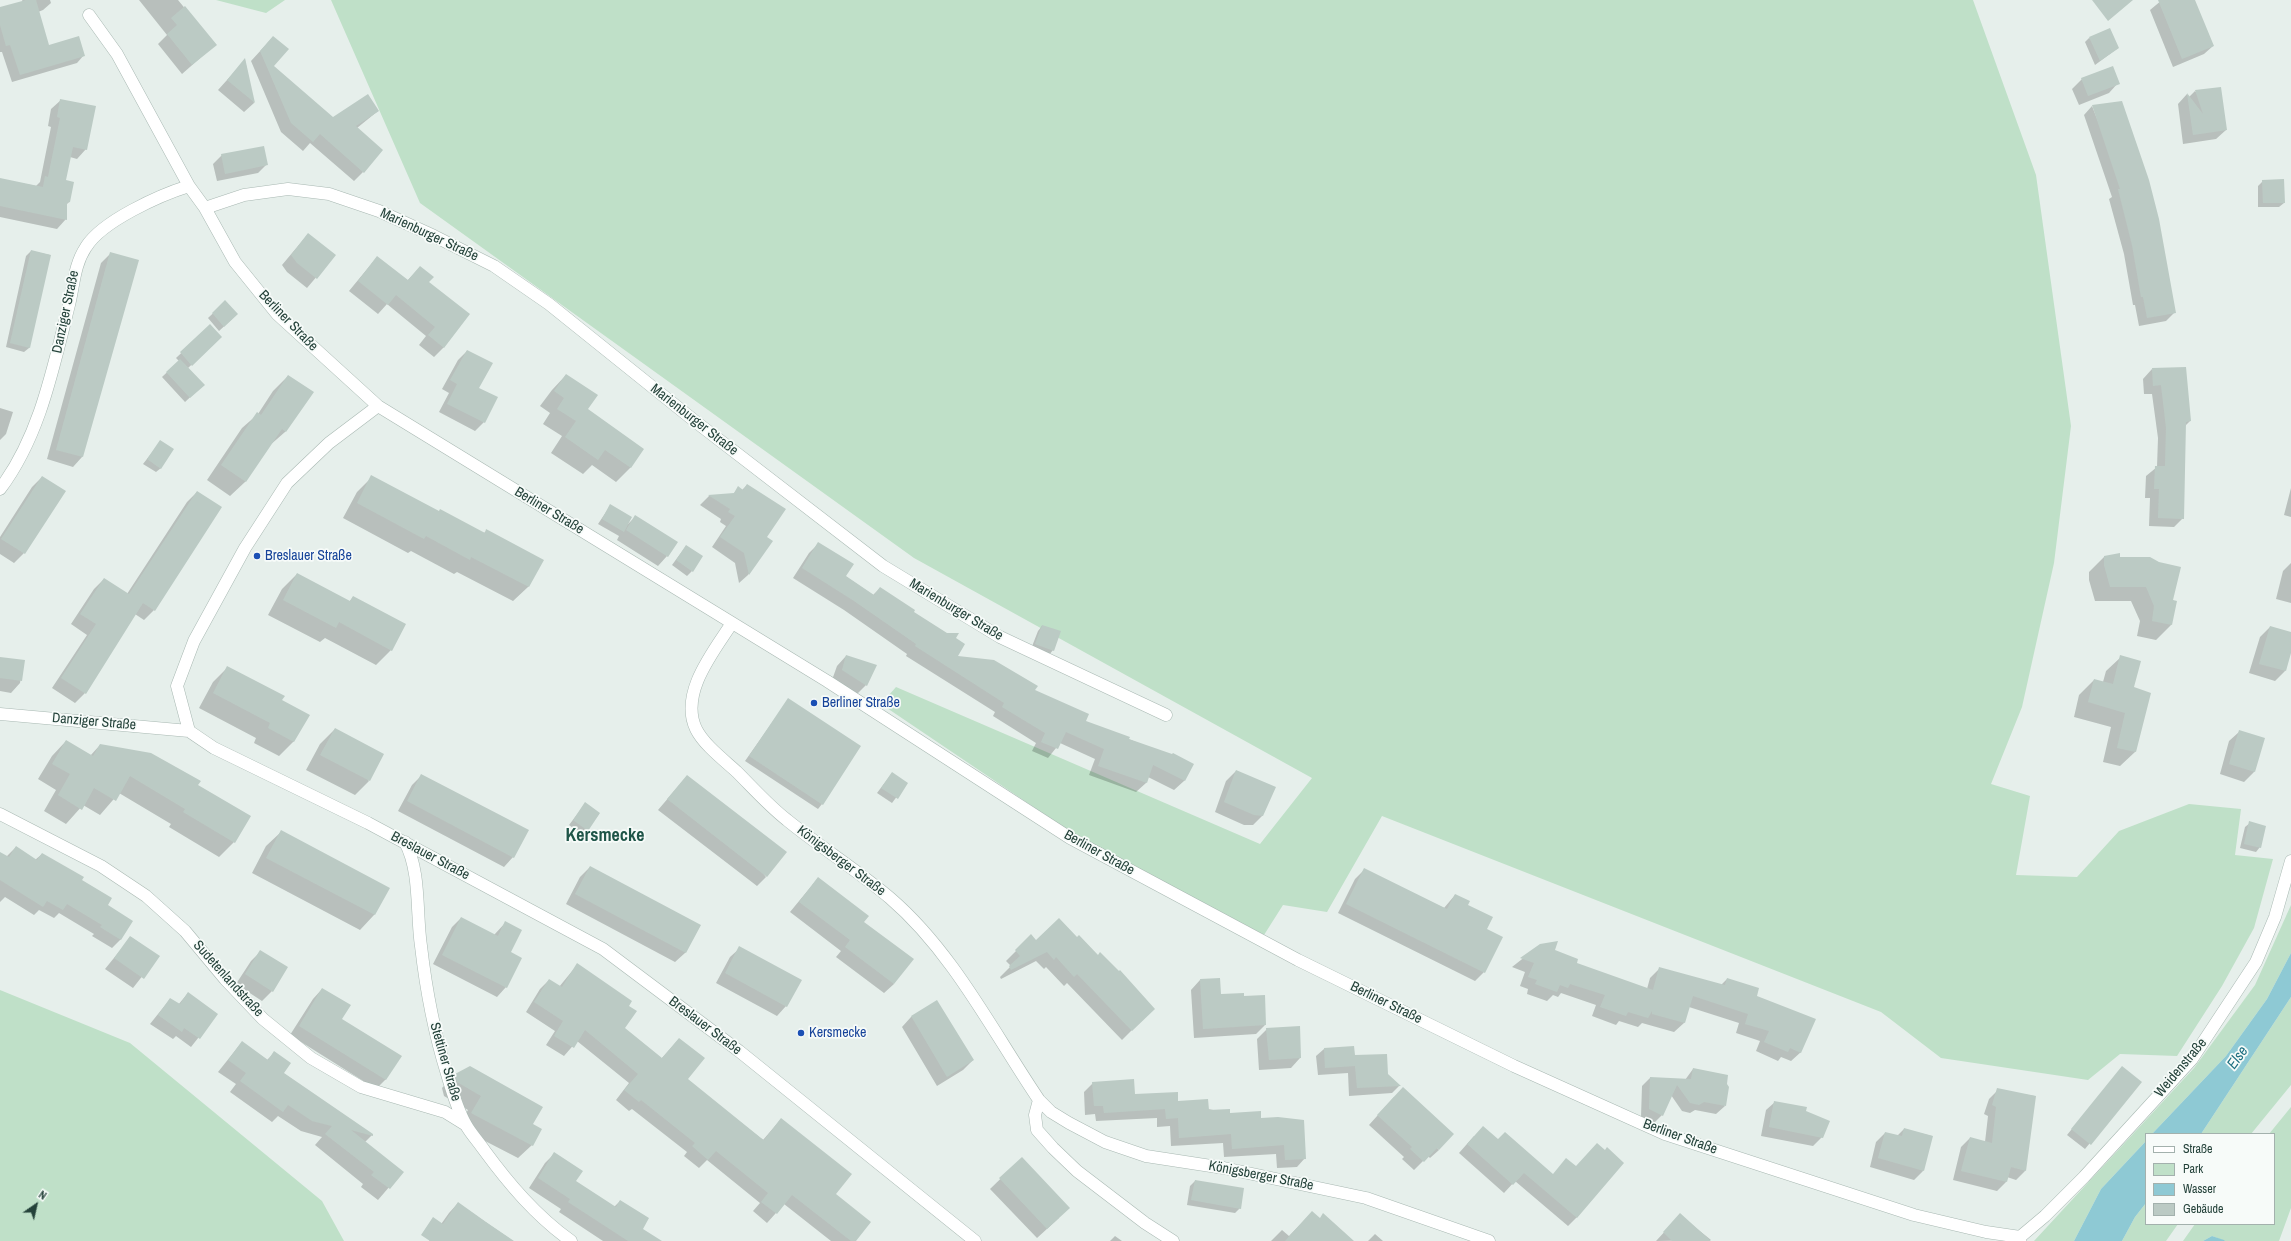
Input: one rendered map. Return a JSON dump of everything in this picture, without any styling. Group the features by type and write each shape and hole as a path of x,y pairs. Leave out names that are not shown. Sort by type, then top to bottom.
{"street":[{"name":"Berliner Straße","path":"89,15 117,54 189,186 205,208 235,262 276,314 378,406 827,681 1070,838 1298,960 1514,1066 1665,1134 1914,1215 2020,1239"},
{"name":"Danziger Straße","path":"0,489 27,441 52,378 77,264 86,246 102,231 129,213 165,195 189,186"},
{"name":"Marienburger Straße","path":"205,208 244,194 288,189 329,194 379,211 494,266 548,304 684,412 883,566 1000,637 1166,715"},
{"path":"188,731 177,686 194,641 248,541 287,483 329,443 378,406"},
{"name":"Königsberger Straße","path":"732,623 703,669 693,693 692,709 696,729 711,747 787,820 890,898 915,923 952,966 1039,1100 1051,1112 1105,1142 1146,1156 1224,1168 1366,1198 1490,1241"},
{"name":"Danziger Straße","path":"0,714 188,731"},
{"name":"Breslauer Straße","path":"188,731 214,748 405,842 603,949 739,1051 974,1241"},
{"name":"Sudetenlandstraße","path":"0,814 101,866 146,896 185,931 224,979 263,1019 311,1058 361,1087 444,1112 466,1125"},
{"name":"Stettiner Straße","path":"405,842 413,863 425,981 437,1042 454,1097 466,1125 505,1180 549,1225 572,1241"},
{"name":"Weidenstraße","path":"2020,1239 2046,1216 2084,1177 2192,1059 2256,962 2275,917 2291,861"},
{"path":"1039,1100 1035,1115 1037,1130 1052,1148 1077,1171 1145,1223 1173,1241"}],"green space":[{"path":"216,0 285,0 266,13"},
{"path":"331,0 1973,0 2036,175 2071,426 2054,563 2022,707 1991,784 2030,796 2016,875 2077,877 2119,831 2189,804 2241,809 2235,855 2273,859 2254,928 2222,986 2177,1056 2120,1054 2088,1080 1941,1058 1881,1012 1382,816 1327,912 1283,905 1264,935 1072,833 881,704 896,687 1260,844 1312,778 914,558 420,203"},
{"path":"2291,905 2291,953 2267,999 2226,1056 2153,1133 2145,1133 2145,1142 2101,1189 2074,1241 2034,1241 2194,1068 2255,985"},
{"path":"0,990 130,1043 322,1201 344,1241 0,1241"},
{"path":"2291,997 2291,1085 2252,1133 2202,1133"},
{"path":"2291,1107 2291,1208 2279,1241 2225,1241 2212,1236 2203,1241 2183,1241 2194,1225 2275,1225 2275,1133 2270,1133"},
{"path":"2145,1204 2145,1225 2177,1225 2166,1241 2122,1241 2135,1217"}],"water":[{"name":"Else","path":"2291,953 2291,997 2202,1133 2153,1133 2226,1056 2267,999"},
{"path":"2145,1142 2145,1204 2135,1217 2122,1241 2074,1241 2101,1189"},
{"path":"2212,1236 2224,1240 2225,1241 2203,1241"}],"building":[{"path":"26,0 36,0 49,45 79,36 85,56 20,75 10,45 6,46 0,25 0,7"},
{"path":"2092,0 2133,0 2108,21"},
{"path":"2158,0 2195,0 2214,46 2182,59"},
{"path":"185,6 217,45 192,65 167,34 177,25 171,18"},
{"path":"2110,28 2119,48 2100,61 2089,37"},
{"path":"273,36 289,49 274,66 333,117 368,94 379,111 356,126 383,150 364,173 320,134 313,142 291,123 260,51"},
{"path":"245,58 255,103 227,80"},
{"path":"2113,66 2120,84 2088,96 2081,78"},
{"path":"2221,87 2227,130 2193,135 2187,93 2203,114 2195,90"},
{"path":"60,99 96,106 87,150 73,147 66,180 74,182 70,202 67,203 67,220 0,206 0,178 43,187 45,176 48,177 60,118 57,117"},
{"path":"2122,101 2149,180 2159,219 2176,313 2147,318 2143,297 2141,297 2132,245 2118,189 2120,189 2092,105"},
{"path":"264,146 268,165 225,174 221,154"},
{"path":"2284,179 2285,203 2263,203 2262,180"},
{"path":"308,233 336,255 317,279 297,263 291,255"},
{"path":"31,250 51,255 30,348 10,343"},
{"path":"110,252 139,260 83,457 56,450"},
{"path":"377,256 408,280 420,266 434,277 429,282 470,314 444,348 428,335 435,327 396,295 388,305 358,281"},
{"path":"225,300 238,314 224,327 212,313"},
{"path":"210,324 222,337 192,366 180,352"},
{"path":"467,350 493,363 479,388 498,397 485,423 447,404 457,384 450,380"},
{"path":"180,359 205,385 190,398 166,372"},
{"path":"2186,367 2191,421 2186,422 2184,519 2158,518 2159,489 2154,489 2155,466 2165,466 2166,428 2161,385 2153,386 2152,368"},
{"path":"566,374 598,395 588,409 644,449 631,468 605,450 598,460 565,437 576,421 557,409 564,398 554,391"},
{"path":"288,375 314,392 286,432 282,429 246,482 221,465 257,412 261,415"},
{"path":"160,440 174,449 161,469 147,459"},
{"path":"371,475 439,511 440,509 485,533 486,529 544,560 529,587 471,557 470,560 426,536 424,539 357,503"},
{"path":"42,476 66,491 25,554 1,539"},
{"path":"747,484 786,509 767,537 773,541 749,575 744,553 720,537 735,516 728,512 730,509 708,495 734,493 738,486 743,490"},
{"path":"197,491 222,507 155,611 143,603 86,694 61,678 96,624 80,614 104,578 129,594"},
{"path":"610,504 632,517 624,532 602,519"},
{"path":"635,515 678,542 668,557 626,530"},
{"path":"818,542 854,564 846,576 874,595 880,587 915,610 914,612 947,633 959,633 956,638 965,644 958,656 994,660 1038,686 1035,690 1089,714 1086,721 1130,737 1129,739 1172,754 1173,753 1194,764 1185,781 1153,765 1147,783 1098,766 1104,749 1066,732 1058,749 1041,742 1045,733 1002,707 1004,703 915,646 916,644 854,601 802,568"},
{"path":"686,545 703,556 693,572 676,560"},
{"path":"2120,553 2120,557 2150,557 2159,562 2181,567 2173,600 2177,601 2172,625 2152,621 2154,606 2146,587 2110,587 2104,565 2104,556"},
{"path":"297,573 350,601 353,596 406,624 392,651 339,622 336,628 283,600"},
{"path":"1042,625 1061,631 1054,651 1035,644"},
{"path":"2270,626 2291,632 2291,653 2286,671 2259,664"},
{"path":"846,655 877,665 867,686 842,670"},
{"path":"2120,655 2141,661 2134,687 2151,693 2136,752 2117,748 2125,713 2088,702 2094,679 2113,684"},
{"path":"0,657 25,660 22,681 0,678"},
{"path":"227,666 285,696 282,700 310,715 294,742 268,728 270,723 213,693"},
{"path":"788,698 861,746 823,805 749,756"},
{"path":"335,728 384,754 370,781 320,755"},
{"path":"2239,730 2265,738 2255,772 2229,764"},
{"path":"66,740 93,756 100,744 151,753 201,781 198,785 251,816 235,843 183,812 185,809 130,776 116,801 94,788 82,810 58,795 70,774 52,764"},
{"path":"1236,770 1276,787 1263,816 1254,815 1224,802"},
{"path":"892,772 908,783 898,799 881,788"},
{"path":"421,774 529,830 514,858 407,801"},
{"path":"687,775 787,852 767,877 667,799"},
{"path":"585,802 600,813 588,831 573,820"},
{"path":"2249,821 2266,826 2261,848 2244,844"},
{"path":"281,830 390,888 375,915 266,858"},
{"path":"16,846 37,860 42,853 84,877 82,880 112,898 108,905 133,921 121,940 100,927 102,925 67,904 63,910 47,901 43,907 0,880 0,852 9,857"},
{"path":"590,866 701,925 686,953 575,894"},
{"path":"1364,868 1447,909 1455,894 1470,901 1468,905 1493,917 1487,929 1503,937 1485,973 1346,904"},
{"path":"818,877 869,916 864,922 914,959 894,984 845,947 850,940 799,902"},
{"path":"461,917 498,936 505,921 522,930 511,952 522,958 507,988 442,955"},
{"path":"1059,918 1077,937 1079,935 1098,955 1100,952 1119,971 1120,970 1155,1009 1132,1031 1077,974 1074,977 1056,957 1054,960 1047,952 1011,970 1009,966 1020,956 1015,950 1031,934 1036,940"},
{"path":"130,936 160,956 144,979 114,958"},
{"path":"1558,941 1555,950 1578,959 1577,963 1653,990 1659,967 1725,985 1727,978 1759,988 1757,996 1816,1019 1801,1053 1790,1048 1788,1052 1764,1042 1769,1031 1745,1024 1748,1014 1693,996 1685,1023 1652,1014 1652,1011 1648,1018 1628,1012 1626,1016 1600,1007 1605,995 1570,984 1568,988 1560,985 1557,992 1535,984 1537,980 1528,977 1534,963 1520,958 1540,944"},
{"path":"739,946 802,980 787,1007 725,973"},
{"path":"260,950 288,967 273,992 245,974"},
{"path":"577,963 632,1001 629,1006 637,1011 625,1028 662,1058 679,1038 705,1058 688,1079 761,1138 764,1140 781,1118 852,1174 836,1194 871,1222 856,1241 851,1241 792,1195 777,1214 761,1202 768,1193 716,1151 708,1160 692,1146 695,1143 641,1100 639,1102 624,1090 638,1074 585,1030 574,1048 554,1036 563,1021 534,1002 549,979 562,987"},
{"path":"1220,978 1221,994 1244,993 1244,996 1265,995 1266,1025 1203,1029 1200,979"},
{"path":"322,988 351,1005 342,1019 402,1056 386,1080 299,1026"},
{"path":"188,992 218,1014 200,1039 184,1028 182,1032 158,1015 170,998 180,1004"},
{"path":"937,1000 974,1060 947,1077 911,1016"},
{"path":"1300,1026 1301,1058 1269,1060 1266,1028"},
{"path":"242,1041 268,1060 274,1051 291,1063 284,1073 373,1134 373,1136 351,1130 404,1172 390,1189 371,1175 374,1172 325,1134 332,1126 312,1121 288,1105 283,1112 240,1081 246,1073 228,1060"},
{"path":"1354,1046 1355,1055 1387,1054 1388,1074 1401,1086 1357,1088 1355,1066 1325,1068 1324,1048"},
{"path":"470,1066 543,1107 533,1124 542,1129 533,1146 471,1113 481,1096 457,1082 455,1074"},
{"path":"2122,1066 2142,1082 2091,1145 2071,1129"},
{"path":"1693,1068 1728,1075 1727,1084 1729,1087 1726,1106 1704,1102 1699,1105 1690,1103 1677,1085 1663,1116 1649,1109 1650,1077 1691,1079"},
{"path":"1134,1079 1135,1094 1178,1092 1178,1101 1208,1099 1209,1110 1230,1109 1230,1113 1261,1111 1261,1118 1278,1117 1304,1120 1306,1159 1285,1160 1284,1145 1232,1149 1231,1134 1179,1138 1178,1118 1166,1119 1165,1109 1104,1113 1103,1106 1094,1106 1092,1082"},
{"path":"1403,1087 1454,1134 1439,1150 1437,1148 1424,1162 1410,1149 1412,1147 1377,1115"},
{"path":"1997,1088 2036,1096 2026,1171 2011,1167 2007,1182 1961,1171 1970,1137 1992,1143 1996,1107 1992,1105"},
{"path":"1774,1101 1807,1107 1806,1111 1830,1121 1823,1138 1769,1127"},
{"path":"1483,1126 1498,1139 1505,1132 1553,1174 1566,1158 1576,1166 1597,1143 1605,1150 1607,1147 1624,1163 1577,1218 1524,1173 1513,1185 1467,1144"},
{"path":"1904,1128 1933,1136 1924,1171 1878,1158 1885,1132 1902,1136"},
{"path":"554,1152 583,1171 576,1181 616,1207 620,1200 649,1218 643,1229 662,1241 628,1241 568,1202 570,1199 538,1178"},
{"path":"1022,1157 1070,1208 1047,1229 999,1178"},
{"path":"1195,1180 1244,1188 1241,1209 1191,1200"},
{"path":"458,1202 514,1241 430,1241 421,1235 433,1217 443,1224"},
{"path":"1312,1211 1320,1218 1323,1213 1354,1241 1285,1241"},
{"path":"1680,1213 1711,1241 1672,1241 1663,1232"}],"place":[{"name":"Breslauer Straße","path":"257,556"},
{"name":"Berliner Straße","path":"814,703"},
{"name":"Kersmecke","path":"801,1033"}],"district":[{"name":"Kersmecke","path":"605,836"}]}
